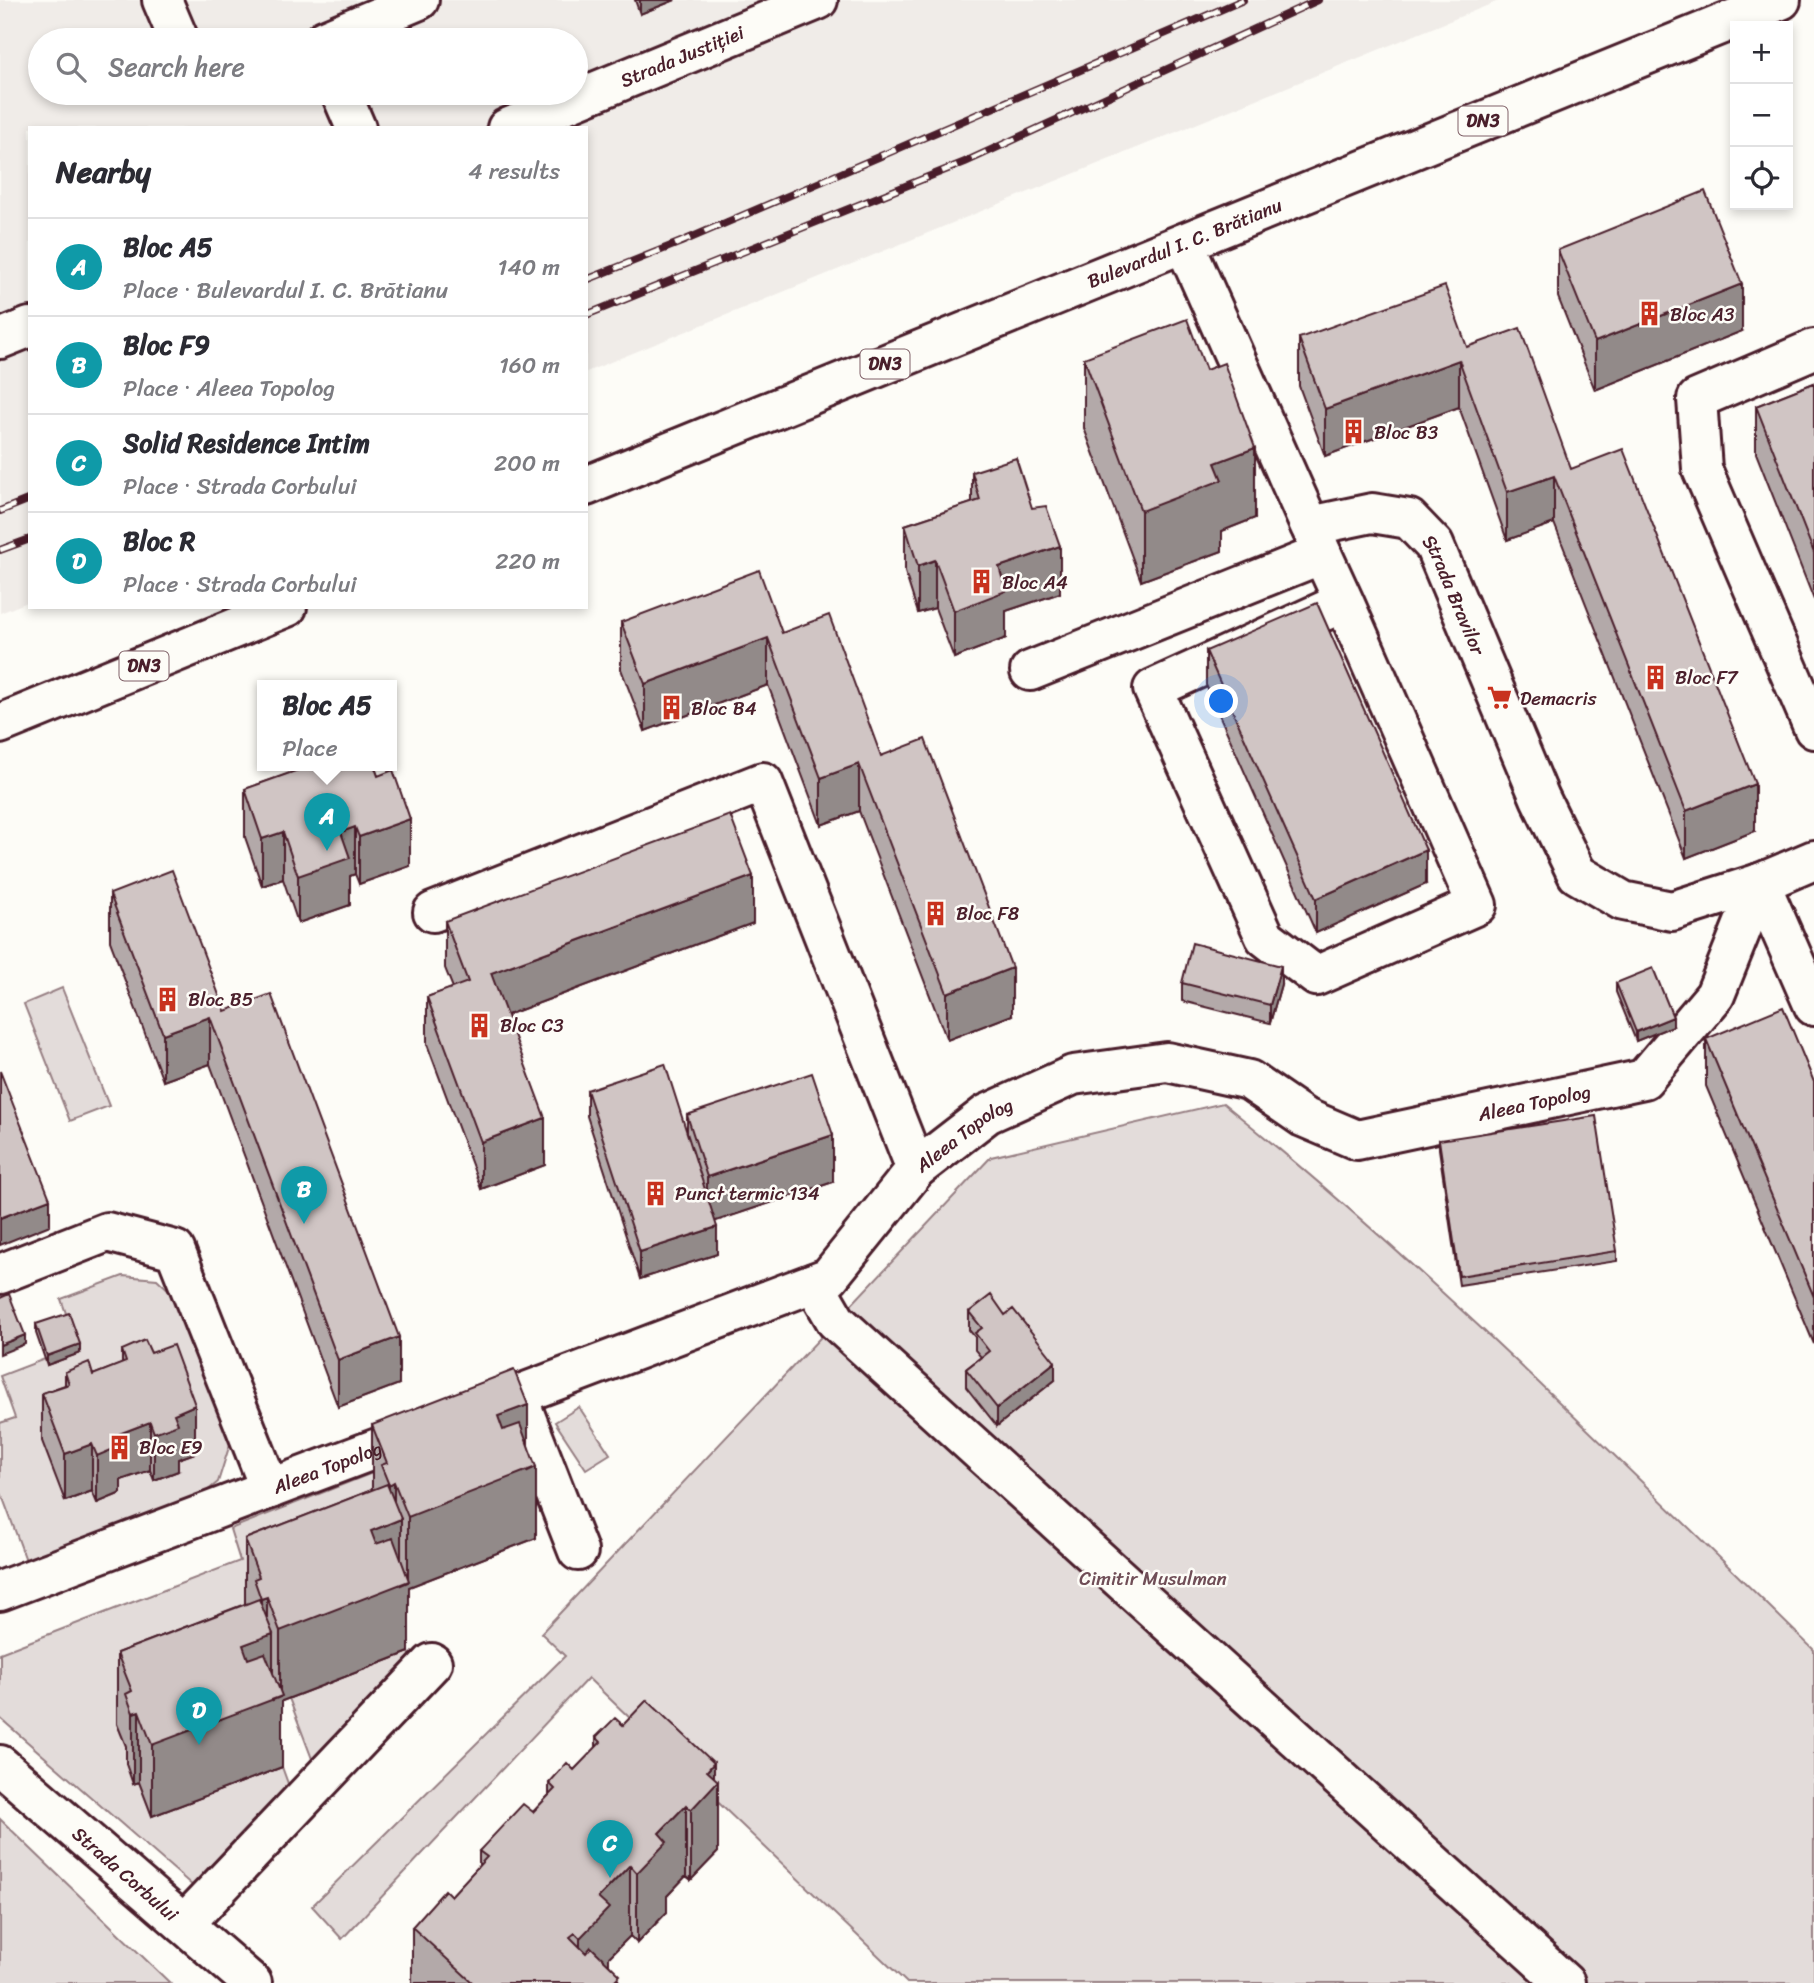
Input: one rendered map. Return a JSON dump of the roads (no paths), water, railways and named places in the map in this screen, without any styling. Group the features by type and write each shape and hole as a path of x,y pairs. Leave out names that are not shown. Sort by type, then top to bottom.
{"street":[{"path":"162,0 174,28"},
{"path":"352,28 419,0"},
{"name":"Strada Justiției","path":"588,95 818,0"},
{"name":"Bulevardul I. C. Brătianu","path":"588,485 1781,0"},
{"path":"346,105 355,126"},
{"name":"Strada Justiției","path":"512,126 563,105"},
{"path":"1184,243 1344,602 1477,905 1316,976 1265,937 1153,689 1344,602"},
{"path":"0,339 28,328"},
{"path":"1814,349 1697,399 1702,468 1814,730"},
{"name":"Strada Bravilor","path":"1030,671 1372,513 1409,519 1434,545 1540,798 1577,874 1623,901 1672,911 1760,883 1814,860"},
{"name":"DN3","path":"0,724 282,609"},
{"path":"433,912 764,782 916,1169"},
{"path":"1760,883 1814,1006"},
{"name":"Aleea Topolog","path":"0,1591 829,1278 916,1169 987,1114 1073,1075 1167,1062 1249,1080 1303,1117 1357,1140 1644,1079 1715,995 1760,883"},
{"path":"0,1273 107,1232 175,1250 270,1489"},
{"path":"814,1283 836,1321 1565,1983"},
{"path":"517,1395 578,1551"},
{"path":"184,1924 432,1663"},
{"name":"Strada Corbului","path":"0,1765 252,1983"}],"railway":[{"path":"588,279 681,242 1243,0"},
{"path":"588,314 965,162 1318,0"},
{"path":"0,511 28,500"},
{"path":"0,550 28,540"}],"place":[{"name":"Bloc A3","path":"1650,314"},
{"name":"Bloc B3","path":"1354,432"},
{"name":"Bloc A4","path":"982,582"},
{"name":"Bloc F7","path":"1655,677"},
{"name":"Demacris","path":"1500,698"},
{"name":"Bloc B4","path":"671,708"},
{"name":"Bloc A5","path":"327,851"},
{"name":"Bloc F8","path":"936,913"},
{"name":"Bloc B5","path":"168,999"},
{"name":"Bloc C3","path":"480,1025"},
{"name":"Punct termic 134","path":"655,1193"},
{"name":"Bloc F9","path":"304,1224"},
{"name":"Bloc E9","path":"119,1447"},
{"name":"Bloc R","path":"199,1745"},
{"name":"Solid Residence Intim","path":"610,1878"}],"park label":[{"name":"Cimitir Musulman","path":"1153,1578"}]}
